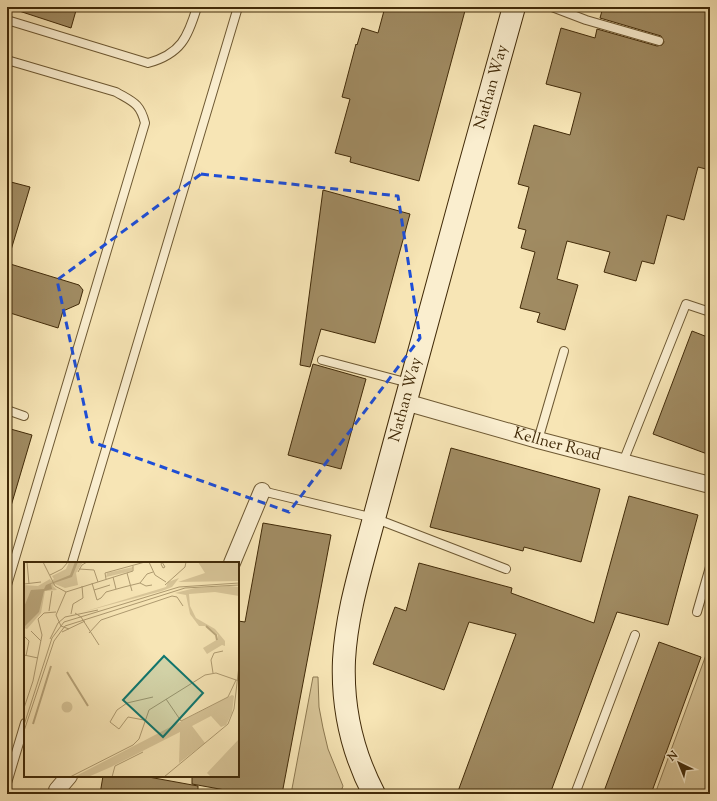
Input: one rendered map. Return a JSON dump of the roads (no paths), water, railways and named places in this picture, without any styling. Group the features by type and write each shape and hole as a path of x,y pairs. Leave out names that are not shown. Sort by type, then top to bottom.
{"street":[{"name":"Nathan Way","path":"374,794 352,743 346,714 344,687 347,629 355,588 514,7"},
{"name":"Kellner Road","path":"408,392 538,440 710,485"},
{"path":"232,562 262,491"},
{"path":"56,794 57,790 68,777"}],"lane":[{"path":"7,20 148,63 164,59 178,47 190,30 197,7"},
{"path":"72,562 238,7"},
{"path":"552,7 586,20 659,41"},
{"path":"7,60 116,92 133,102 142,110 145,123 7,584"},
{"path":"623,462 686,304 710,312"},
{"path":"538,440 564,351"},
{"path":"322,360 408,392"},
{"path":"7,410 24,416"},
{"path":"262,491 374,518 506,569"},
{"path":"697,612 710,567"},
{"path":"575,794 635,635"},
{"path":"7,783 24,726"}]}
